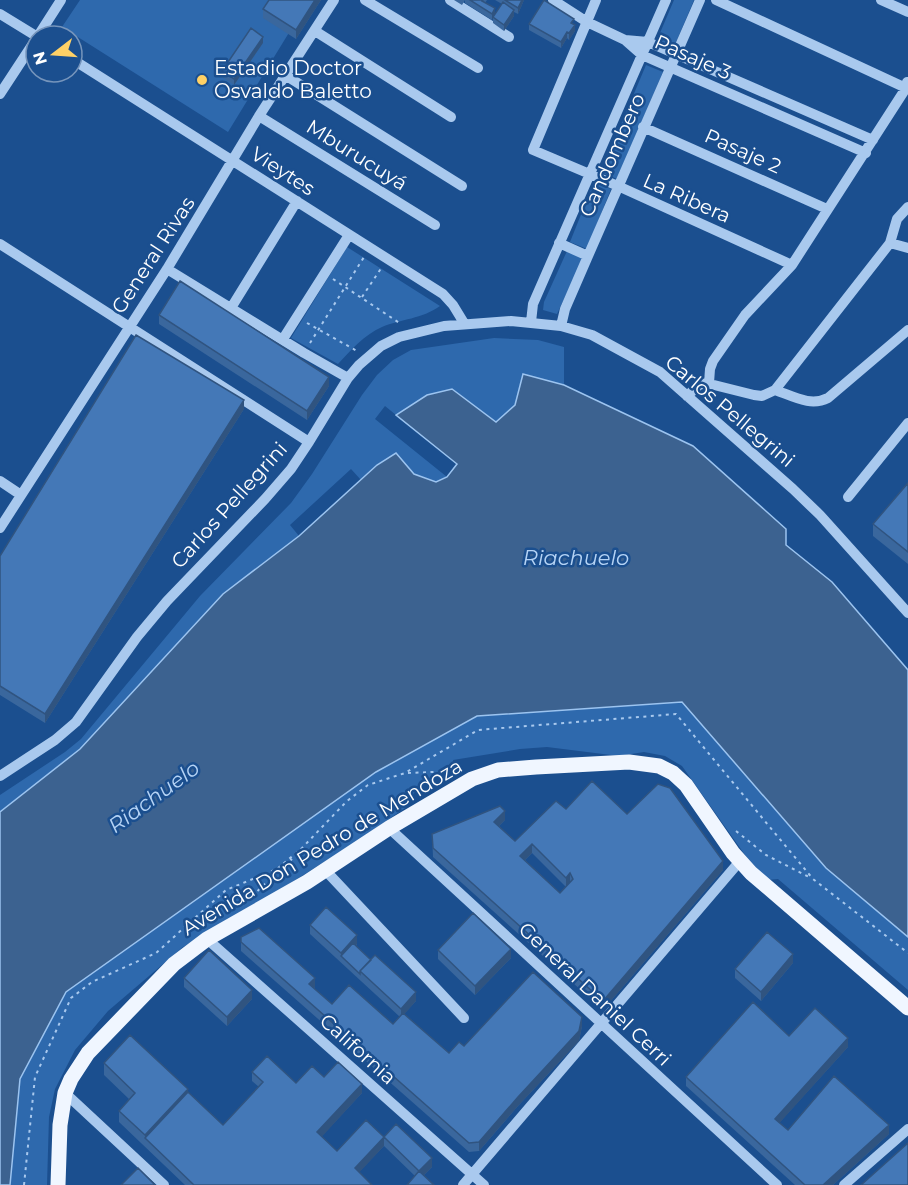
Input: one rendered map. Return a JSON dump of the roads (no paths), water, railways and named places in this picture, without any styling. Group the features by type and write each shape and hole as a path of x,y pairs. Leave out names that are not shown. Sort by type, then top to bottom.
{"main road":[{"name":"Avenida Don Pedro de Mendoza","path":"58,1185 60,1125 64,1093 76,1068 174,964 207,939 326,871 389,828 466,782 489,773 517,768 629,762 659,766 680,778 751,873 908,1008"}],"street":[{"path":"45,24 60,0"},
{"name":"General Rivas","path":"0,528 167,269 259,116 334,0"},
{"path":"365,0 478,68"},
{"path":"450,0 509,37"},
{"path":"554,0 587,22 625,40"},
{"path":"587,22 596,0"},
{"name":"Candombero","path":"531,322 533,304 666,0"},
{"name":"Candombero","path":"561,326 565,309 700,0"},
{"path":"709,383 713,361 745,315 792,265 866,153 907,84 716,0"},
{"path":"881,0 908,12"},
{"path":"0,14 24,29"},
{"name":"La Ribera","path":"587,22 533,150 792,265"},
{"path":"315,31 451,117"},
{"name":"Pasaje 3","path":"625,40 648,42 873,140"},
{"name":"Pasaje 3","path":"625,40 642,56 866,153"},
{"path":"0,94 24,57"},
{"name":"Vieytes","path":"84,67 442,294 453,304 464,323"},
{"path":"285,75 462,186"},
{"name":"Mburucuyá","path":"259,116 435,225"},
{"name":"Pasaje 2","path":"643,127 827,209"},
{"path":"231,308 297,201"},
{"path":"687,396 699,385 709,383 762,396 775,390 890,243 897,219 908,207"},
{"path":"283,339 350,235"},
{"path":"559,243 588,256"},
{"path":"890,243 908,248"},
{"path":"0,244 309,442"},
{"path":"167,269 348,378"},
{"name":"Carlos Pellegrini","path":"0,776 68,730 167,601 291,469 348,378 381,346 413,332 464,323 531,322 561,326 592,335 616,347 660,372 800,495 908,613"},
{"path":"775,390 809,402 820,402 828,398 908,330"},
{"path":"848,497 908,423"},
{"path":"0,481 21,495"},
{"name":"General Daniel Cerri","path":"389,828 777,1185"},
{"path":"463,1185 740,861"},
{"path":"326,871 464,1018"},
{"name":"California","path":"207,939 484,1185"},
{"path":"64,1093 164,1185"},
{"path":"844,1185 908,1129"}],"water":[{"name":"Riachuelo","path":"523,374 564,385 693,446 786,529 786,545 832,582 908,670 908,937 826,868 682,702 477,716 376,772 66,992 20,1079 10,1185 0,1185 0,812 80,749 223,594 299,536 377,465 396,453 414,474 436,482 447,477 457,464 396,415 427,395 452,389 496,422 515,405"}],"place":[{"name":"Estadio Doctor Osvaldo Baletto","path":"202,80"}]}
